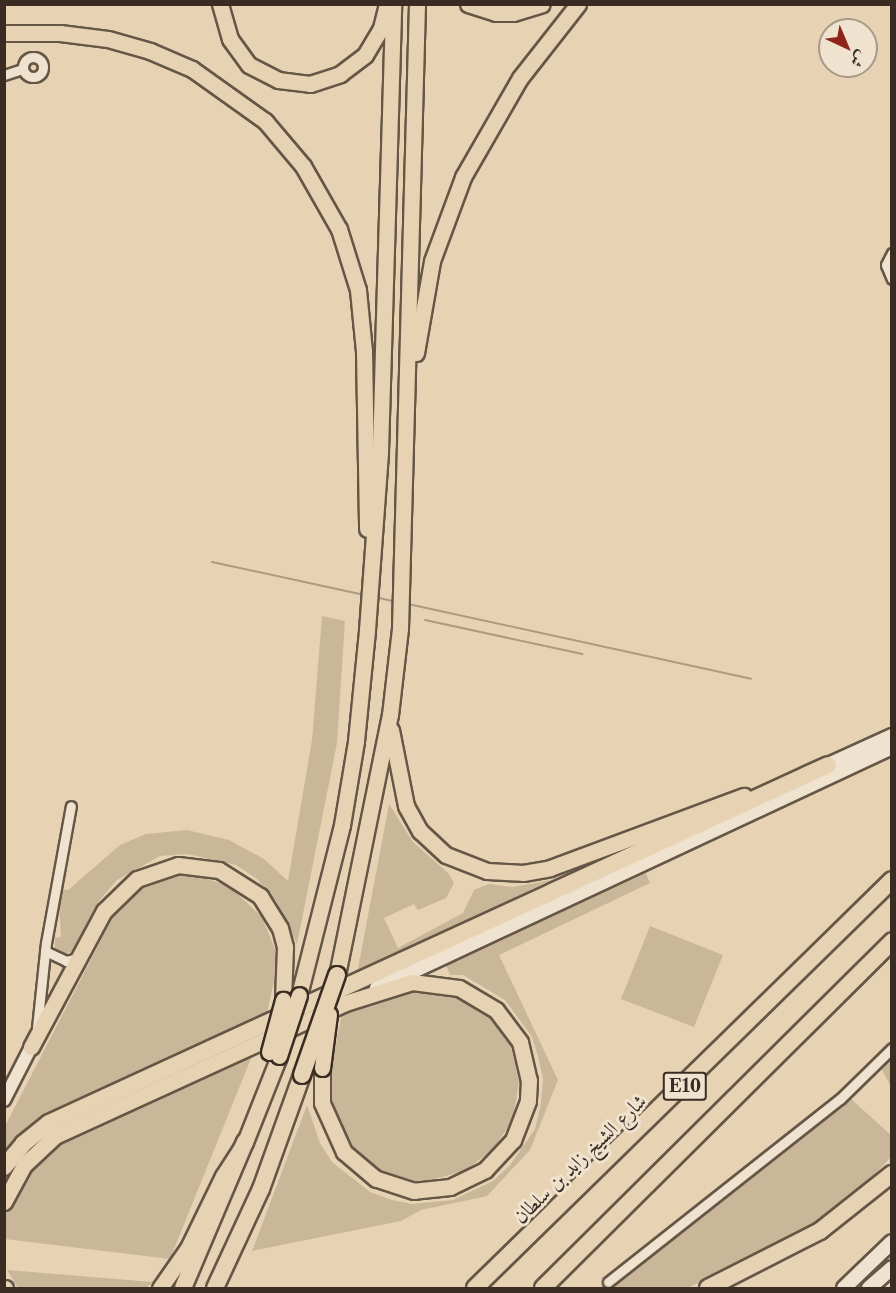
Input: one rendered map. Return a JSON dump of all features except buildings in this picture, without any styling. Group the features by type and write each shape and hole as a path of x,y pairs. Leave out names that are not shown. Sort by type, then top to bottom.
{"highway":[{"path":"219,4 230,39 249,65 278,80 310,84 340,74 365,55 381,28 387,4"},
{"path":"274,1054 299,995 342,825 356,741 367,630 380,451 393,4"},
{"path":"4,1202 24,1164 55,1136 345,1003 412,982 435,982 477,996 496,1010 520,1042 529,1080 522,1124 500,1155 469,1180 431,1190 396,1187 359,1168 334,1136 322,1103 322,1068 338,975 390,715 400,628 417,4"},
{"path":"468,4 513,13 542,4"},
{"path":"403,505 423,301 447,216 498,111 578,4"},
{"path":"4,33 60,33 108,39 150,51 192,69 247,105 279,135 303,166 339,229 358,290 364,351 365,524 373,543"},
{"path":"390,715 400,784 406,806 420,831 456,861 498,873 523,873 550,868 828,765"},
{"path":"4,1167 23,1144 49,1123 828,765"},
{"path":"31,1047 104,911 119,893 155,871 199,865 234,876 260,896 271,911 285,947 283,1000 274,1054 260,1105 195,1249 183,1288"},
{"name":"شارع الشيخ زايد بن سلطان","path":"475,1288 891,880"},
{"name":"E10","path":"543,1288 891,942"},
{"path":"215,1288 261,1189 338,975"},
{"path":"708,1288 820,1232 891,1174"},
{"path":"160,1288 195,1249"}],"main road":[{"path":"828,765 891,736"},
{"path":"345,1003 891,747"},
{"path":"844,1288 891,1242"},
{"path":"870,1288 891,1268"}],"street":[{"path":"4,75 23,69"},
{"path":"891,253 886,265 891,279"},
{"path":"4,1100 31,1047 39,1017 45,951 71,806"},
{"path":"45,951 66,961 81,957"},
{"path":"609,1282 840,1099 891,1048"}],"shaded area":[{"path":"322,616 345,621 337,743 297,944 276,901 257,879 236,865 187,854 160,856 117,880 98,902 72,951 64,955 55,949 55,938 61,937 58,889 68,890 120,845 146,834 187,830 229,840 264,859 288,881 312,740"},
{"path":"389,804 413,842 449,874 454,883 446,898 418,910 414,904 384,918 398,948 463,913 474,890 489,884 513,887 551,880 357,974"},
{"path":"646,873 650,883 499,955 558,1080 530,1150 487,1196 421,1210 401,1221 252,1251 307,1105 320,1143 332,1162 370,1192 392,1200 412,1204 453,1200 493,1181 510,1165 535,1129 541,1103 543,1079 532,1037 505,1000 463,975 450,975 446,965"},
{"path":"179,876 198,876 229,886 262,917 275,949 275,976 266,1017 43,1117 5,1151 5,1126 113,917 142,888"},
{"path":"650,926 723,955 694,1027 621,999"},
{"path":"413,992 455,997 489,1017 511,1047 519,1081 513,1120 493,1149 465,1171 430,1180 415,1181 380,1171 350,1146 335,1118 328,1084 342,1013"},
{"path":"254,1051 170,1259 5,1239 4,1211 16,1182 58,1142"},
{"path":"891,1057 891,1087 881,1068"},
{"path":"851,1099 891,1135 891,1157 856,1194 779,1247 687,1288 609,1288"},
{"path":"7,1270 153,1282 146,1288 18,1288"}],"waterway":[{"path":"212,562 364,595"},
{"path":"375,597 396,602"},
{"path":"408,604 751,679"},
{"path":"425,620 582,654"}]}
